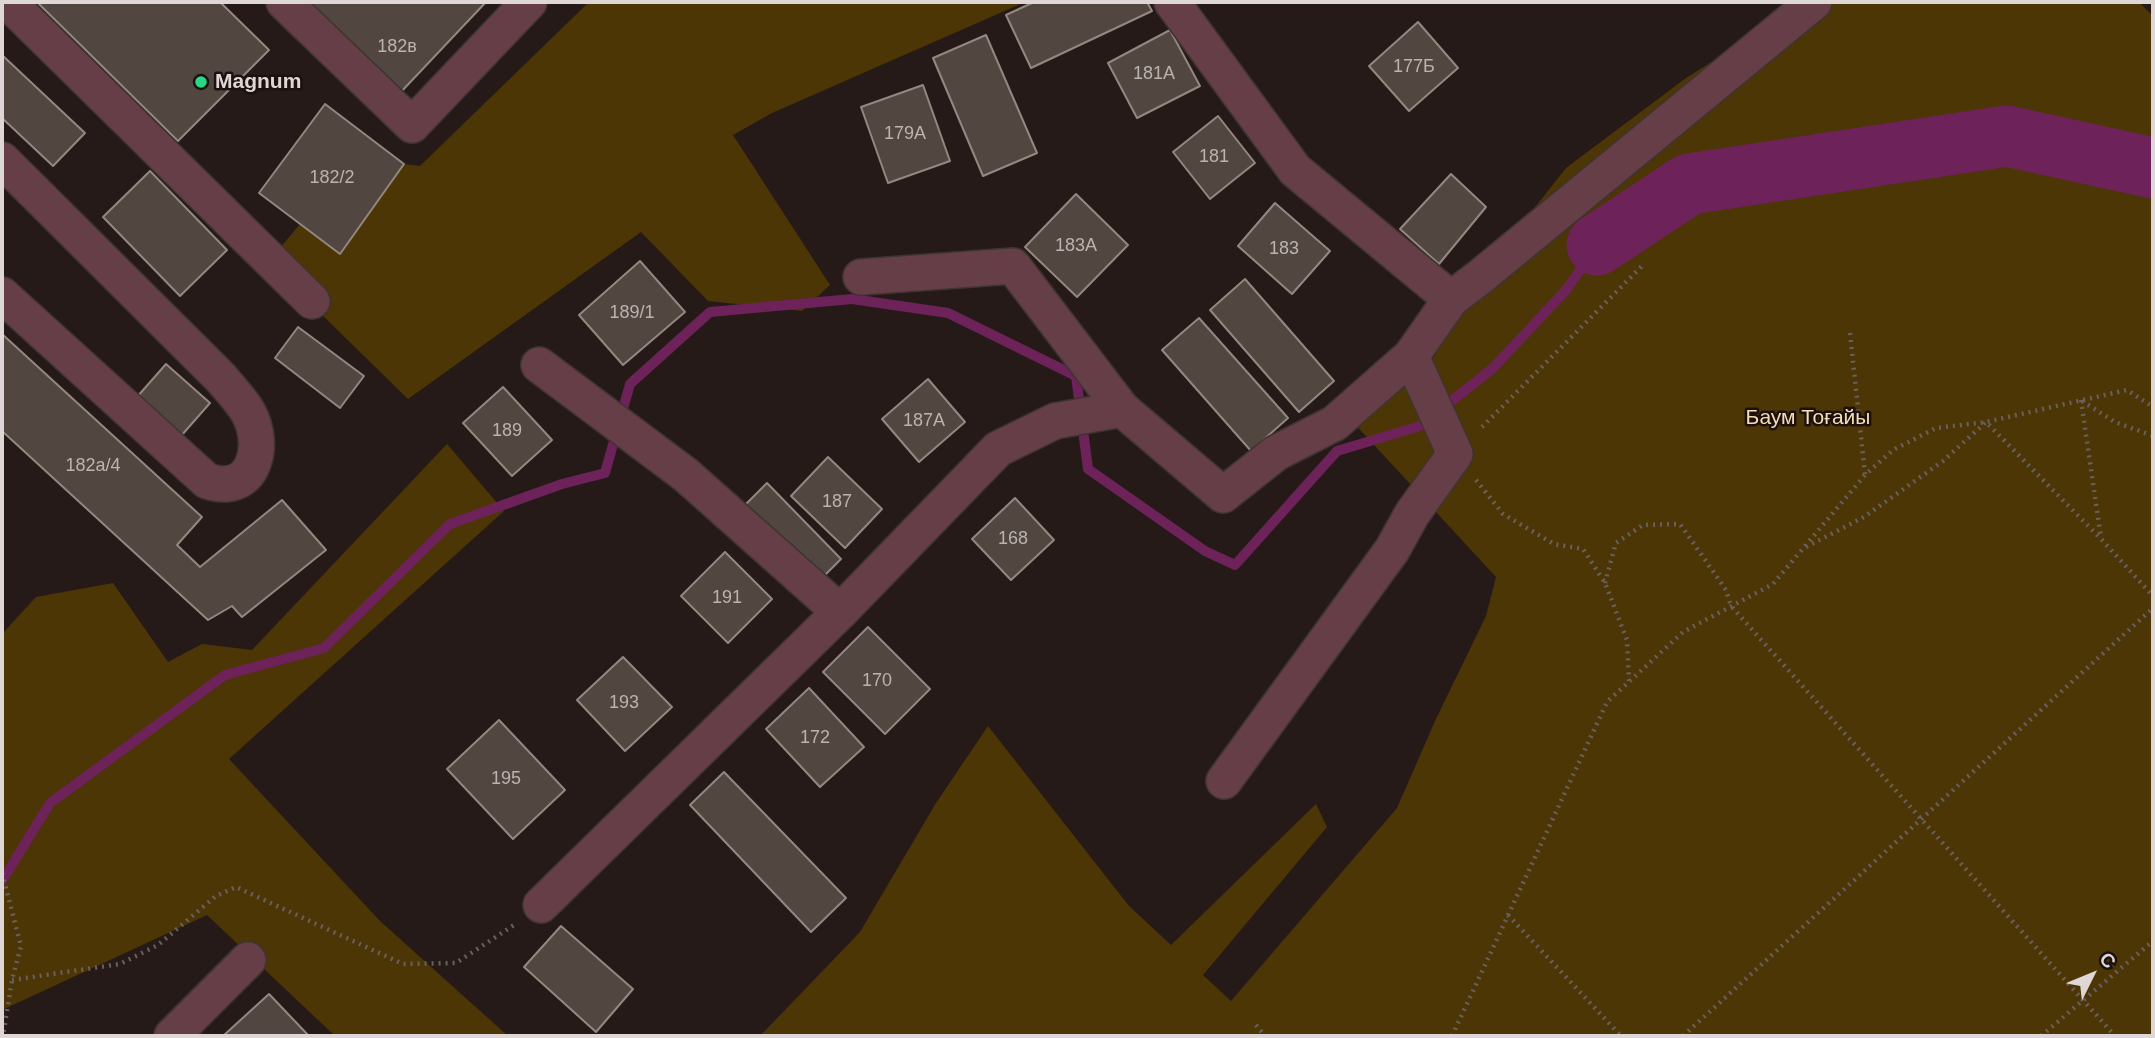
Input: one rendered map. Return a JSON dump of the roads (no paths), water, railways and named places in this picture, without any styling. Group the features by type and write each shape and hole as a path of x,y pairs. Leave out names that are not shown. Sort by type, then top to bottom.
{"street":[{"path":"8,2 312,301"},
{"path":"284,2 412,125 529,2"},
{"path":"1172,2 1296,170 1451,299"},
{"path":"862,276 1013,266 1122,409 1223,495 1276,453 1335,423 1411,356 1451,299 1814,2"},
{"path":"2,160 221,378 248,411 258,446 250,470 237,482 228,485 207,481 2,295"},
{"path":"1224,780 1392,550 1412,514 1455,454 1411,356"},
{"path":"539,365 686,475 840,612"},
{"path":"541,905 840,612 998,449 1059,419 1122,409"},
{"path":"172,1036 248,960"}],"waterway":[{"path":"1597,245 1689,184 2007,136 2153,168"},
{"path":"2,881 50,803 225,675 324,648 450,524 562,484 605,473 630,384 710,312 852,299 948,313 1076,376 1088,469 1205,551 1235,565 1337,451 1420,426 1493,368 1567,289 1597,245"}],"place":[{"name":"Magnum","path":"201,82"}],"park label":[{"name":"Баум Тоғайы","path":"1808,418"}]}
